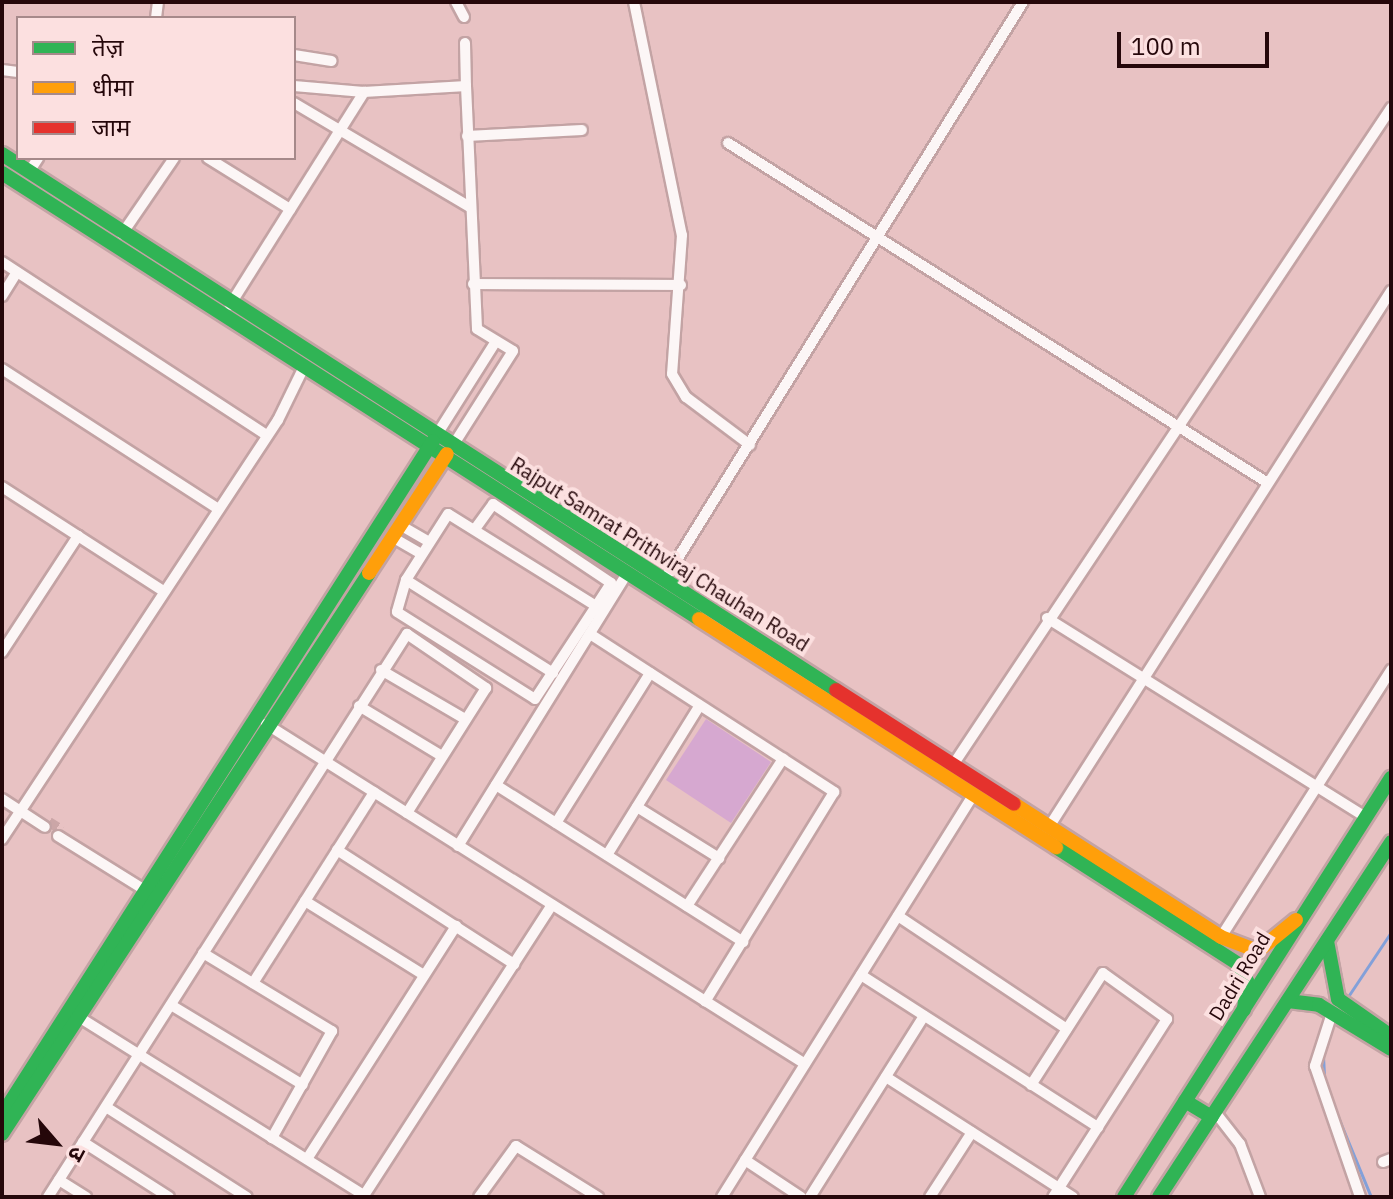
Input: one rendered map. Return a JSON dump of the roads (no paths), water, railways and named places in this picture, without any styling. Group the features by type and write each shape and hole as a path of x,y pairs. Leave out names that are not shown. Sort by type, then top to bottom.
{"street":[{"path":"456,2 464,17"},
{"path":"634,2 675,176 681,285 671,359 678,388 750,445"},
{"path":"665,579 883,235 1023,2"},
{"path":"260,721 396,531 513,351 477,329 465,43"},
{"path":"296,55 332,61"},
{"path":"296,86 364,92 466,86"},
{"path":"230,305 364,92"},
{"path":"296,104 470,207"},
{"path":"953,765 1047,618 1391,108"},
{"path":"467,136 582,130"},
{"path":"728,143 883,235 1268,483"},
{"name":"Rajput Samrat Prithviraj Chauhan Road","path":"2,154 626,575 1238,964 1247,981 1244,1010"},
{"path":"29,172 37,160"},
{"path":"122,234 173,160"},
{"path":"211,160 290,209"},
{"name":"Rajput Samrat Prithviraj Chauhan Road","path":"2,173 303,369 432,442"},
{"path":"2,262 267,433"},
{"path":"2,296 17,272"},
{"path":"473,284 681,285"},
{"path":"1049,827 1268,483 1387,308 1391,291"},
{"path":"2,1134 150,890 260,721 496,341"},
{"path":"2,369 215,507"},
{"path":"2,839 215,507 267,433 303,369"},
{"name":"Rajput Samrat Prithviraj Chauhan Road","path":"448,453 665,579 1221,937 1258,951 1296,920"},
{"path":"2,487 162,590"},
{"path":"475,529 493,504 609,575 596,606 553,673 531,699 397,612 406,580 448,514 596,606"},
{"path":"396,531 430,542"},
{"path":"396,531 422,554"},
{"path":"2,652 78,536"},
{"path":"458,846 626,575"},
{"path":"406,580 553,673"},
{"path":"1047,618 1366,817"},
{"path":"590,634 828,785 833,802 705,1002"},
{"path":"48,1197 381,670 410,635 486,683 407,813"},
{"path":"381,670 465,719"},
{"path":"1221,937 1391,670"},
{"path":"556,823 650,673"},
{"path":"607,855 700,705"},
{"path":"359,706 442,756"},
{"path":"260,721 805,1064"},
{"path":"687,906 783,759"},
{"name":"Dadri Road","path":"1124,1197 1244,1010 1296,920 1391,778"},
{"path":"496,785 743,942"},
{"path":"253,983 374,792"},
{"path":"722,1197 973,796"},
{"path":"2,799 47,824"},
{"path":"637,807 719,858"},
{"path":"60,833 150,890"},
{"path":"1159,1197 1391,842"},
{"path":"337,850 514,964"},
{"path":"305,901 424,975"},
{"path":"73,1014 364,1196 552,905"},
{"path":"898,916 1067,1029"},
{"path":"307,1159 456,926"},
{"path":"1327,941 1338,999 1391,1036"},
{"path":"203,953 332,1031 272,1138"},
{"path":"1031,1085 1103,973 1167,1019 1056,1193"},
{"path":"861,975 1098,1127"},
{"path":"1288,1001 1301,998 1391,1049"},
{"path":"171,1005 303,1085"},
{"path":"1332,1013 1315,1066 1360,1197"},
{"path":"2,1115 73,1014"},
{"path":"810,1197 924,1016"},
{"path":"886,1077 972,1132 1056,1193 1073,1197"},
{"path":"1185,1101 1214,1114 1240,1144 1260,1197"},
{"path":"106,1107 247,1197"},
{"path":"930,1197 972,1132"},
{"path":"83,1142 169,1197"},
{"path":"479,1197 516,1146 598,1197"},
{"path":"745,1160 801,1197"},
{"path":"59,1180 86,1197"}],"waterway":[{"path":"1347,998 1391,932"},
{"path":"1323,1056 1324,1076"},
{"path":"1338,1117 1371,1197"}],"tunnel":[{"path":"49,822 62,830"}]}
